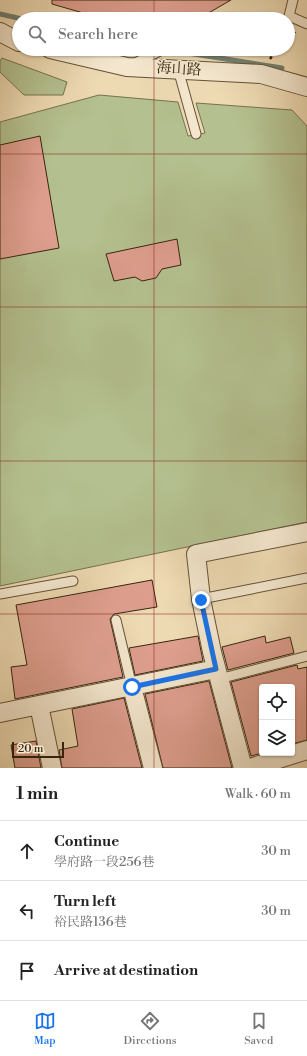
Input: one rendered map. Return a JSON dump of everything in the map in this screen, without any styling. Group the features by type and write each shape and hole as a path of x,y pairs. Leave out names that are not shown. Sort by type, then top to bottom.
{"street":[{"path":"0,32 12,38"},
{"name":"海山路","path":"82,56 127,66 261,74 307,87"},
{"path":"243,768 218,674 201,600 196,554 307,532"},
{"path":"0,713 132,687 218,674"},
{"path":"132,687 153,768"},
{"path":"39,705 52,768"},
{"path":"250,768 307,750"}],"lane":[{"path":"290,12 293,0"},
{"path":"295,19 307,24"},
{"path":"127,66 149,56"},
{"path":"178,69 196,134"},
{"path":"201,600 307,578"},
{"path":"0,594 73,581"},
{"path":"116,620 132,687"},
{"path":"218,674 307,656"}],"green space":[{"path":"2,58 67,82 63,95 24,95 0,72 0,61"},
{"path":"99,95 178,102 188,136 205,133 196,103 292,110 307,126 307,522 0,586 0,122"}],"building":[{"path":"52,0 231,0 210,12 80,12 52,4"},
{"path":"40,136 59,248 0,259 0,145"},
{"path":"177,239 181,265 162,269 156,278 142,281 135,277 114,281 106,254"},
{"path":"152,580 157,607 114,614 110,619 123,677 15,699 11,667 27,665 16,605"},
{"path":"198,636 203,661 135,675 129,648"},
{"path":"265,636 266,643 290,637 294,653 228,670 222,647"},
{"path":"297,665 298,669 307,667 307,740 295,743 295,684 259,684 259,754 251,756 231,682"},
{"path":"209,681 232,768 163,768 145,694"},
{"path":"124,698 142,768 62,768 59,750 78,746 72,709"},
{"path":"36,741 41,768 15,768 11,745"}],"waterway":[{"path":"0,14 12,17"},
{"path":"207,56 282,68"}],"route":[{"path":"132,687 216,669 201,600"}]}
